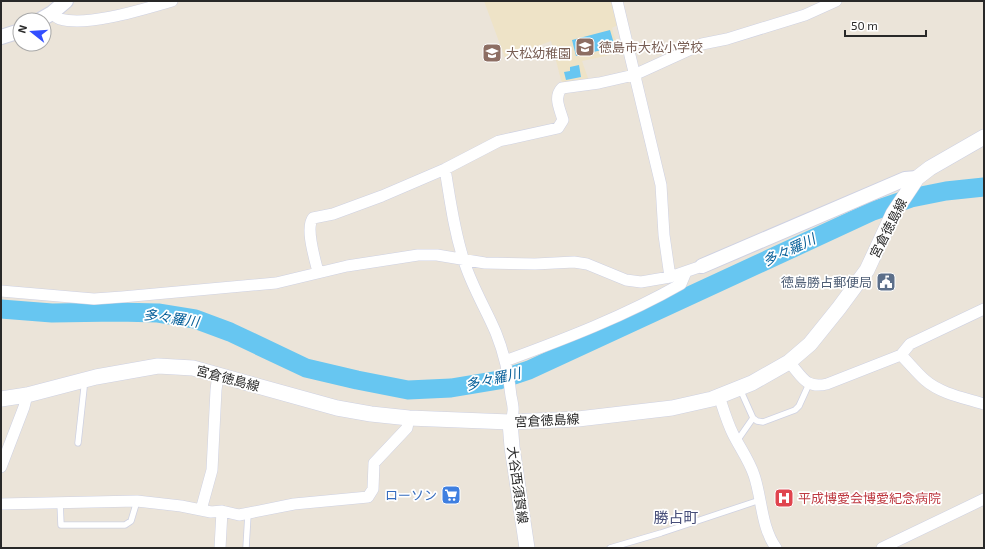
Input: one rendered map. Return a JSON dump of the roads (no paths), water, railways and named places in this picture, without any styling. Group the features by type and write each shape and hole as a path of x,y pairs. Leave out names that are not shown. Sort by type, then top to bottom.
{"main road":[{"name":"宮倉徳島線","path":"1,399 27,395 130,370 158,366 193,368 337,408 371,414 409,418 510,422 578,419 672,408 719,396 752,383 789,362 810,344 867,270 893,214 914,182 930,168 984,137"},
{"name":"大谷西須賀線","path":"510,422 512,447 527,548"}],"street":[{"path":"52,12 66,1"},
{"path":"52,18 72,20 92,20 131,13 172,1"},
{"path":"617,1 661,185 664,235 670,277"},
{"path":"318,272 312,249 310,228 314,218 352,208 445,169 499,141 558,128 563,120 557,98 558,92 562,88 634,76 702,44 728,39 805,15 836,1"},
{"path":"1,37 12,34"},
{"path":"445,169 463,260 470,281 496,334 505,364 510,385 514,415 510,422"},
{"path":"1,291 101,298 276,283 347,266 418,255 437,255 463,260 492,263 535,264 574,262 587,264 626,280 641,282 670,277 686,272 905,179 914,182"},
{"path":"505,364 654,300 681,284 686,272"},
{"path":"789,362 809,384 817,386 826,384 901,355 910,344 984,309"},
{"path":"901,355 926,381 942,391 984,404"},
{"path":"201,510 212,470 218,374"},
{"path":"1,467 24,407 27,395"},
{"path":"719,396 733,434 755,475 770,540 776,548"},
{"path":"1,504 137,501 181,506 211,512 222,511 239,515 294,504 368,497 373,489 374,463 407,428 409,418"},
{"path":"882,548 984,499"},
{"path":"220,548 222,511"}],"lane":[{"path":"78,443 84,388 82,381"},
{"path":"739,388 753,418 756,421 763,422 795,410 799,406 809,384"},
{"path":"737,441 753,418"},
{"path":"610,548 661,533 760,500"},
{"path":"60,502 61,525 125,525 131,521 137,501"},
{"path":"246,548 248,514"}],"water":[{"path":"610,30 615,47 576,56 572,40"},
{"path":"579,65 581,77 566,80 564,72 570,71 570,67"}],"waterway":[{"name":"多々羅川","path":"1,309 52,313 158,313 195,319 230,332 306,368 408,390 451,388 499,380 529,370 873,211 911,198 946,191 984,187"}],"place":[{"name":"徳島市大松小学校","path":"585,47"},
{"name":"大松幼稚園","path":"492,53"},
{"name":"徳島勝占郵便局","path":"886,282"},
{"name":"ローソン","path":"451,495"},
{"name":"平成博愛会博愛紀念病院","path":"784,498"}],"district":[{"name":"勝占町","path":"676,518"}]}
